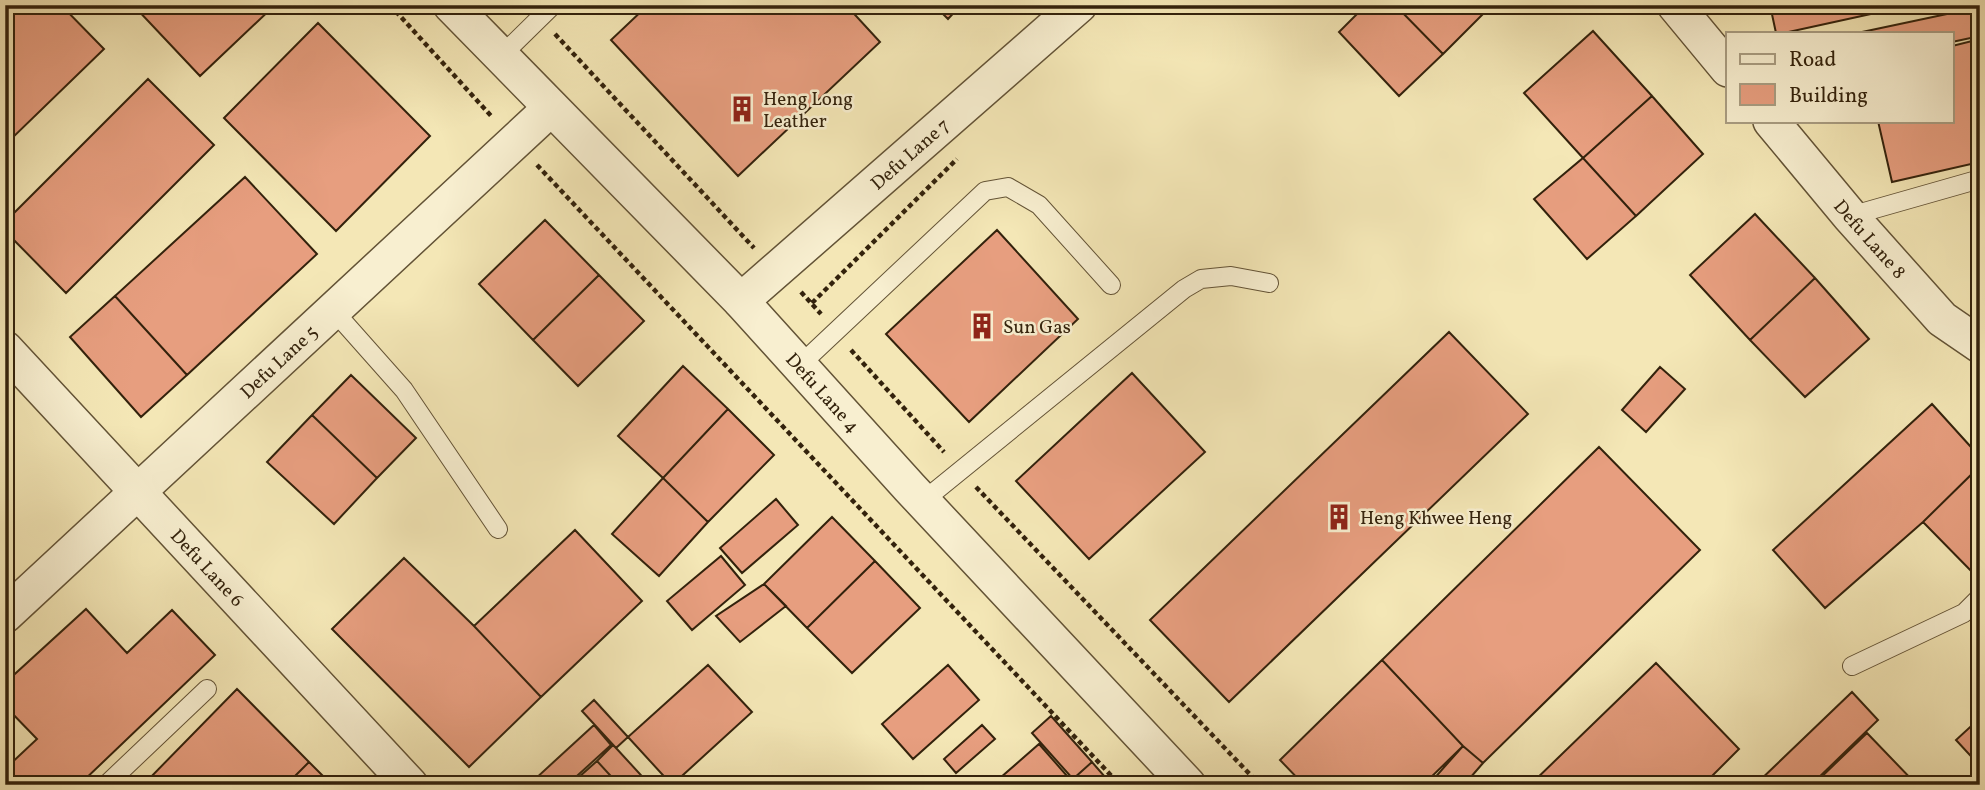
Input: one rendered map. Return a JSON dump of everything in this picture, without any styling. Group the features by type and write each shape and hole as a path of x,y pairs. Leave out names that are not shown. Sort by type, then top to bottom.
{"street":[{"name":"Defu Lane 4","path":"451,5 741,301 1188,785"},
{"name":"Defu Lane 7","path":"741,301 1079,5"},
{"path":"1675,5 1726,67"},
{"name":"Defu Lane 5","path":"5,615 551,108"},
{"name":"Defu Lane 8","path":"1772,122 1850,216 1942,319 1980,345"},
{"name":"Defu Lane 6","path":"5,349 410,785"}],"lane":[{"path":"501,56 546,11"},
{"path":"1850,216 1980,179"},
{"path":"799,366 985,191 1008,187 1039,205 1111,285"},
{"path":"923,501 1184,289 1201,279 1231,276 1269,283"},
{"path":"333,310 404,390 498,529"},
{"path":"1852,666 1964,613 1980,597"},
{"path":"106,785 207,689"}],"path":[{"path":"390,5 515,142 1120,785"},
{"path":"546,11 762,257 812,303 834,331 961,471 1260,785"}],"building":[{"path":"15,5 61,5 104,49 5,145 5,15"},
{"path":"133,5 275,5 200,76"},
{"name":"Heng Long Leather","path":"648,5 846,5 880,42 738,176 611,40"},
{"path":"934,5 961,5 948,19"},
{"path":"1366,5 1395,5 1443,54 1399,96 1339,32"},
{"path":"1395,5 1492,5 1443,54"},
{"path":"1770,5 1912,5 1789,32 1776,32"},
{"path":"1980,7 1980,36 1954,42 1954,32 1862,32"},
{"path":"318,23 430,136 336,231 224,118"},
{"path":"1593,31 1652,96 1583,158 1524,93"},
{"path":"1980,39 1980,162 1892,182 1878,122 1954,122 1954,46"},
{"path":"148,79 214,145 66,293 5,231 5,222"},
{"path":"1652,96 1703,154 1636,216 1583,158"},
{"path":"1583,158 1636,216 1587,259 1534,199"},
{"path":"245,177 317,254 187,375 115,296"},
{"path":"1755,214 1815,278 1750,340 1690,275"},
{"path":"545,220 599,275 533,340 479,284"},
{"name":"Sun Gas","path":"997,230 1078,319 969,422 886,334"},
{"path":"599,275 644,321 578,386 533,340"},
{"path":"1815,278 1869,339 1805,397 1750,340"},
{"path":"115,296 187,375 141,417 70,337"},
{"name":"Heng Khwee Heng","path":"1449,332 1528,414 1229,702 1150,620"},
{"path":"683,366 728,409 663,478 618,436"},
{"path":"1660,367 1685,389 1646,432 1622,410"},
{"path":"1132,373 1205,452 1089,559 1016,481"},
{"path":"351,375 416,438 377,478 312,415"},
{"path":"1932,404 1980,457 1980,466 1923,522 1825,608 1773,550"},
{"path":"728,409 774,455 708,522 663,478"},
{"path":"312,415 377,478 334,524 267,462"},
{"path":"1599,447 1700,550 1483,763 1463,746 1382,660"},
{"path":"1980,466 1980,580 1923,522"},
{"path":"663,478 708,522 659,576 612,534"},
{"path":"776,499 798,525 742,573 720,548"},
{"path":"832,517 875,561 807,628 764,584"},
{"path":"575,530 642,601 541,697 474,626"},
{"path":"721,556 745,585 692,630 667,601"},
{"path":"404,558 474,626 541,697 469,767 332,629"},
{"path":"875,561 920,608 852,673 807,628"},
{"path":"764,584 786,606 740,642 716,616"},
{"path":"86,609 127,653 172,610 215,655 79,785 5,785 5,769 37,739 5,706 5,683"},
{"path":"1382,660 1463,746 1423,785 1304,785 1280,760"},
{"path":"1656,663 1739,749 1703,785 1530,785"},
{"path":"708,665 752,712 672,785 628,737"},
{"path":"948,665 979,700 913,759 882,724"},
{"path":"237,689 309,762 286,785 143,785"},
{"path":"1852,692 1878,720 1811,785 1755,785"},
{"path":"594,700 628,737 616,748 582,711"},
{"path":"1051,716 1092,762 1073,779 1032,733"},
{"path":"1980,718 1980,766 1956,740"},
{"path":"594,725 611,745 567,785 538,785 534,780"},
{"path":"982,725 995,739 956,773 944,759"},
{"path":"1867,733 1917,785 1813,785"},
{"path":"1039,744 1075,785 992,785"},
{"path":"613,745 650,785 619,785 597,761"},
{"path":"1463,746 1483,763 1464,785 1435,785 1431,782"},
{"path":"597,761 619,785 570,785"},
{"path":"309,762 332,785 286,785"},
{"path":"1092,762 1112,785 1078,785 1073,779"}],"place":[{"name":"Heng Long Leather","path":"742,109"},
{"name":"Sun Gas","path":"982,326"},
{"name":"Heng Khwee Heng","path":"1339,517"}]}
